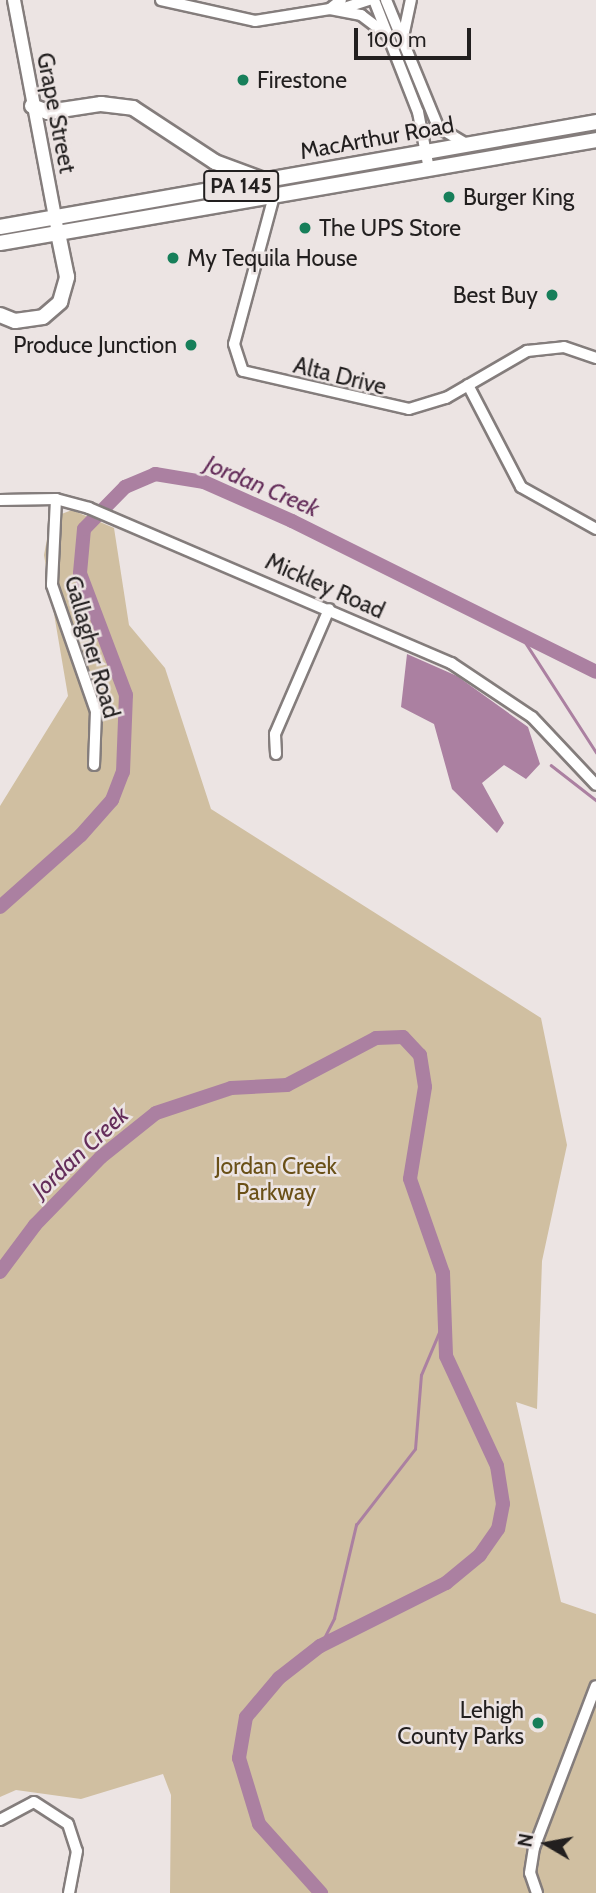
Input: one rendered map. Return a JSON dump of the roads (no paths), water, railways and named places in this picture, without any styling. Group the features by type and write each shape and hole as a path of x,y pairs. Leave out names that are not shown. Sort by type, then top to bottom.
{"highway":[{"path":"32,106 48,112 123,105 229,170 273,180"},
{"name":"MacArthur Road","path":"0,228 596,122"},
{"name":"MacArthur Road","path":"0,243 596,139"},
{"path":"0,315 22,321 43,317 60,302 67,277 58,233"}],"main road":[{"name":"Grape Street","path":"14,0 58,233"}],"street":[{"path":"161,0 255,21 369,0"},
{"path":"374,0 418,112 429,169"},
{"path":"386,0 438,127 468,145"},
{"path":"403,41 411,0"},
{"path":"336,6 361,15 386,34"},
{"name":"Alta Drive","path":"274,196 234,344 238,367 389,409 436,403 540,348 596,358"},
{"path":"468,384 521,487 596,529"},
{"name":"Mickley Road","path":"0,500 56,499 75,503 329,609 496,689 596,785"},
{"name":"Gallagher Road","path":"56,499 52,585 96,710 94,765"},
{"path":"276,754 275,734 329,609"},
{"path":"537,1893 530,1873 534,1848 596,1686"},
{"path":"0,1820 34,1802 68,1824 77,1851 69,1893"}],"waterway":[{"name":"Jordan Creek","path":"0,907 81,835 112,800 123,772 126,695 80,573 84,529 125,487 155,474 204,482 292,521 596,672"},
{"path":"522,637 596,752"},
{"path":"551,765 596,800"},
{"name":"Jordan Creek","path":"0,1272 35,1225 101,1157 156,1113 231,1088 287,1085 376,1038 403,1037 420,1055 425,1087 410,1179 443,1273 446,1356 497,1466 503,1504 498,1529 480,1555 446,1583 320,1646 279,1678 246,1717 239,1758 259,1824 321,1893"},
{"name":"Jordan Creek","path":"320,1646 334,1618 356,1525 415,1449 421,1375 443,1323"}],"place":[{"name":"Firestone","path":"243,80"},
{"name":"Burger King","path":"449,197"},
{"name":"The UPS Store","path":"305,228"},
{"name":"My Tequila House","path":"173,258"},
{"name":"Best Buy","path":"552,295"},
{"name":"Produce Junction","path":"191,345"},
{"name":"Lehigh County Parks","path":"538,1723"}],"park label":[{"name":"Jordan Creek Parkway","path":"276,1179"}]}
